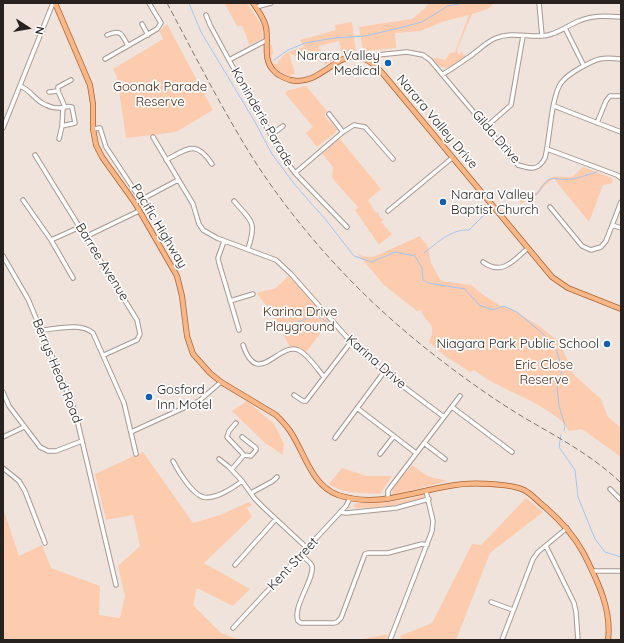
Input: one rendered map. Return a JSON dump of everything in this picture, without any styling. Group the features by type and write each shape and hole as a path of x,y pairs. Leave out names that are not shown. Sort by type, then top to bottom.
{"main road":[{"name":"Pacific Highway","path":"54,3 90,85 93,104 93,129 96,145 102,157 135,203 177,276 182,296 186,336 190,349 202,364 221,382 276,415 290,432 315,477 327,489 337,494 350,498 388,499 443,487 465,484 500,485 518,488 532,496 567,528 593,571 602,593 606,609 608,640"},
{"path":"255,5 266,26 267,55 272,68 282,77 296,81 304,81 314,78 335,63 346,58 361,58 371,62"},
{"name":"Narara Valley Drive","path":"371,62 546,272 562,285 576,292 621,309"}],"street":[{"path":"3,128 54,3"},
{"path":"104,59 158,29 161,23 149,3"},
{"path":"255,5 271,3"},
{"path":"539,3 542,36"},
{"name":"Koninderie Parade","path":"206,15 229,60 284,158 296,173 347,227"},
{"path":"443,74 493,40 504,36 542,36 555,34 580,20 590,17 621,17"},
{"path":"142,24 148,35"},
{"path":"565,28 584,66"},
{"path":"107,35 114,32 120,32 128,46"},
{"path":"486,126 511,105 523,36"},
{"path":"229,60 267,40"},
{"name":"Gilda Drive","path":"371,62 380,54 412,52 427,57 443,74 518,165 534,169 541,166 547,149 554,106 561,82 569,74 598,58 621,59"},
{"path":"59,139 64,107 58,87 71,80"},
{"path":"20,86 26,89 36,100 41,103 53,107 70,106 73,108 75,123 62,126"},
{"path":"49,92 58,91"},
{"path":"597,123 606,101 610,96 621,96"},
{"path":"554,106 621,132"},
{"path":"329,114 343,132"},
{"path":"296,173 343,132 354,125 365,127 393,158"},
{"path":"271,135 283,126"},
{"path":"93,129 100,128 106,147 141,200"},
{"name":"Karina Drive","path":"153,137 192,204 199,224 203,230 224,241 276,260 284,266 351,342 384,372 444,417"},
{"path":"166,160 187,149 194,148 202,151 212,164"},
{"path":"547,149 617,175 621,178"},
{"name":"Barree Avenue","path":"35,155 85,237 133,311 140,330 137,340 104,355"},
{"path":"388,211 452,158"},
{"path":"135,203 178,180"},
{"path":"23,200 51,240 73,278"},
{"path":"234,200 253,226 253,233 248,249"},
{"path":"550,207 579,242 588,249 595,249 601,247 606,241 621,202"},
{"path":"85,237 139,211"},
{"path":"612,225 621,228"},
{"path":"51,240 80,227"},
{"path":"224,241 218,260 239,330"},
{"path":"484,262 487,265 499,269 506,267 527,249"},
{"name":"Berrys Head Road","path":"3,256 28,300 75,411 116,585"},
{"path":"230,301 253,294"},
{"path":"41,330 76,327 88,329 95,336 124,403 136,454"},
{"path":"294,395 303,401 306,401 351,342"},
{"path":"243,345 248,357 257,364 268,361 291,349 300,350 324,377"},
{"path":"335,438 384,372"},
{"path":"131,432 199,401 221,382"},
{"path":"3,392 9,406 37,445 48,451 56,451 82,441"},
{"path":"388,499 388,491 390,488 460,396"},
{"path":"452,407 512,452"},
{"path":"357,408 416,453"},
{"path":"236,423 229,431 227,437 244,455 251,456 256,449 242,436"},
{"path":"3,437 24,426"},
{"path":"380,454 394,436"},
{"path":"424,443 445,459"},
{"path":"232,469 244,455"},
{"path":"219,459 232,469 255,499 307,548"},
{"path":"173,461 178,471 196,494 203,497 212,497 234,488 242,481"},
{"path":"3,468 19,481 25,491 45,543"},
{"path":"251,493 273,481 277,477"},
{"path":"610,489 621,500"},
{"path":"390,640 433,526 429,499 426,491"},
{"name":"Kent Street","path":"233,628 349,502 350,498"},
{"path":"340,512 346,513 389,509 429,499"},
{"path":"235,565 276,519"},
{"path":"502,640 531,563 536,555 567,528"},
{"path":"301,555 310,563 312,570 296,613 298,621 301,623 334,623 341,618 365,554 388,553 422,544 427,545"},
{"path":"546,546 576,607 578,640"},
{"path":"593,571 621,572"},
{"path":"491,602 513,610"}],"green space":[{"path":"247,3 263,27 262,39 249,45 242,26 237,26 225,4"},
{"path":"429,3 494,3 488,9 472,14 457,50 458,54 463,52 463,55 466,55 462,60 449,67 443,68 438,65 433,58 445,60 450,53 455,52 469,15 445,21 420,31 395,33 396,48 363,51 359,27 412,19"},
{"path":"352,22 356,52 342,54 339,41 319,46 320,51 333,53 333,60 324,65 324,62 302,59 289,53 295,73 289,77 273,65 270,56 270,45 272,45 272,60 274,64 277,64 288,52 304,47 300,40 336,30 335,25"},
{"name":"Goonak Parade Reserve","path":"167,24 213,110 176,132 126,138 117,77 113,69 163,39 159,31"},
{"path":"306,86 327,111 325,113 325,117 337,129 336,132 317,147 306,133 313,127 285,93 286,91"},
{"path":"339,138 381,189 368,200 376,213 378,212 380,218 384,219 381,222 392,234 379,245 355,210 358,207 332,178 333,167 321,152"},
{"path":"583,167 612,178 613,183 603,185 589,222 554,179 536,196 532,196 521,204 511,192 524,195 537,192 544,182 551,178 572,177"},
{"name":"Eric Close Reserve","path":"420,236 428,247 431,263 441,281 471,285 501,306 511,309 539,326 557,340 574,375 601,399 608,417 621,428 621,457 582,429 569,431 560,420 539,405 495,383 474,370 470,372 445,356 429,342 432,335 432,327 421,310 417,311 384,285 357,253 362,256 373,257"},
{"name":"Karina Drive Playground","path":"289,275 330,321 306,352 299,348 290,347 269,309 257,293 276,288"},
{"path":"247,401 274,424 284,444 283,455 265,443 232,411"},
{"path":"143,452 193,523 220,515 249,502 252,505 247,508 252,517 204,563 250,589 233,606 197,588 193,605 221,633 240,640 3,640 3,508 19,556 42,545 51,568 100,586 99,615 120,618 125,596 118,566 140,546 133,515 106,520 95,474"},
{"path":"412,465 427,476 447,481 399,494 393,494 392,489"},
{"path":"342,468 367,476 392,476 380,494 347,491 341,490 329,484"},
{"path":"423,495 424,497 422,498 391,506 353,507 356,503 398,501"},
{"path":"526,498 543,512 490,553 456,640 402,640 400,636 432,623 472,544 481,545"},
{"path":"388,634 386,640 358,640"}],"waterway":[{"path":"189,3 201,32 255,122 272,154 295,185 326,220 354,256 372,262 395,252 415,256 422,268 423,280 428,283 465,289 479,305 493,310 504,306 517,312 542,333 557,351 562,370 557,388 559,406 565,426 564,431"},
{"path":"274,60 288,50 305,43 334,38 365,36 395,29 422,22 448,6 463,3"},
{"path":"515,196 537,194 546,182 552,179 572,179 597,172"},
{"path":"424,253 450,234 462,230 469,230 488,211"},
{"path":"281,328 317,315 327,322"},
{"path":"561,435 559,447 575,470 578,497 595,539 605,552 621,557"}],"railway":[{"path":"167,3 219,100 252,157 292,214 338,267 388,316 442,361 502,404 586,455 621,483"}],"place":[{"name":"Narara Valley Medical","path":"388,63"},
{"name":"Narara Valley Baptist Church","path":"443,202"},
{"name":"Niagara Park Public School","path":"607,344"},
{"name":"Gosford Inn Motel","path":"149,397"}]}
